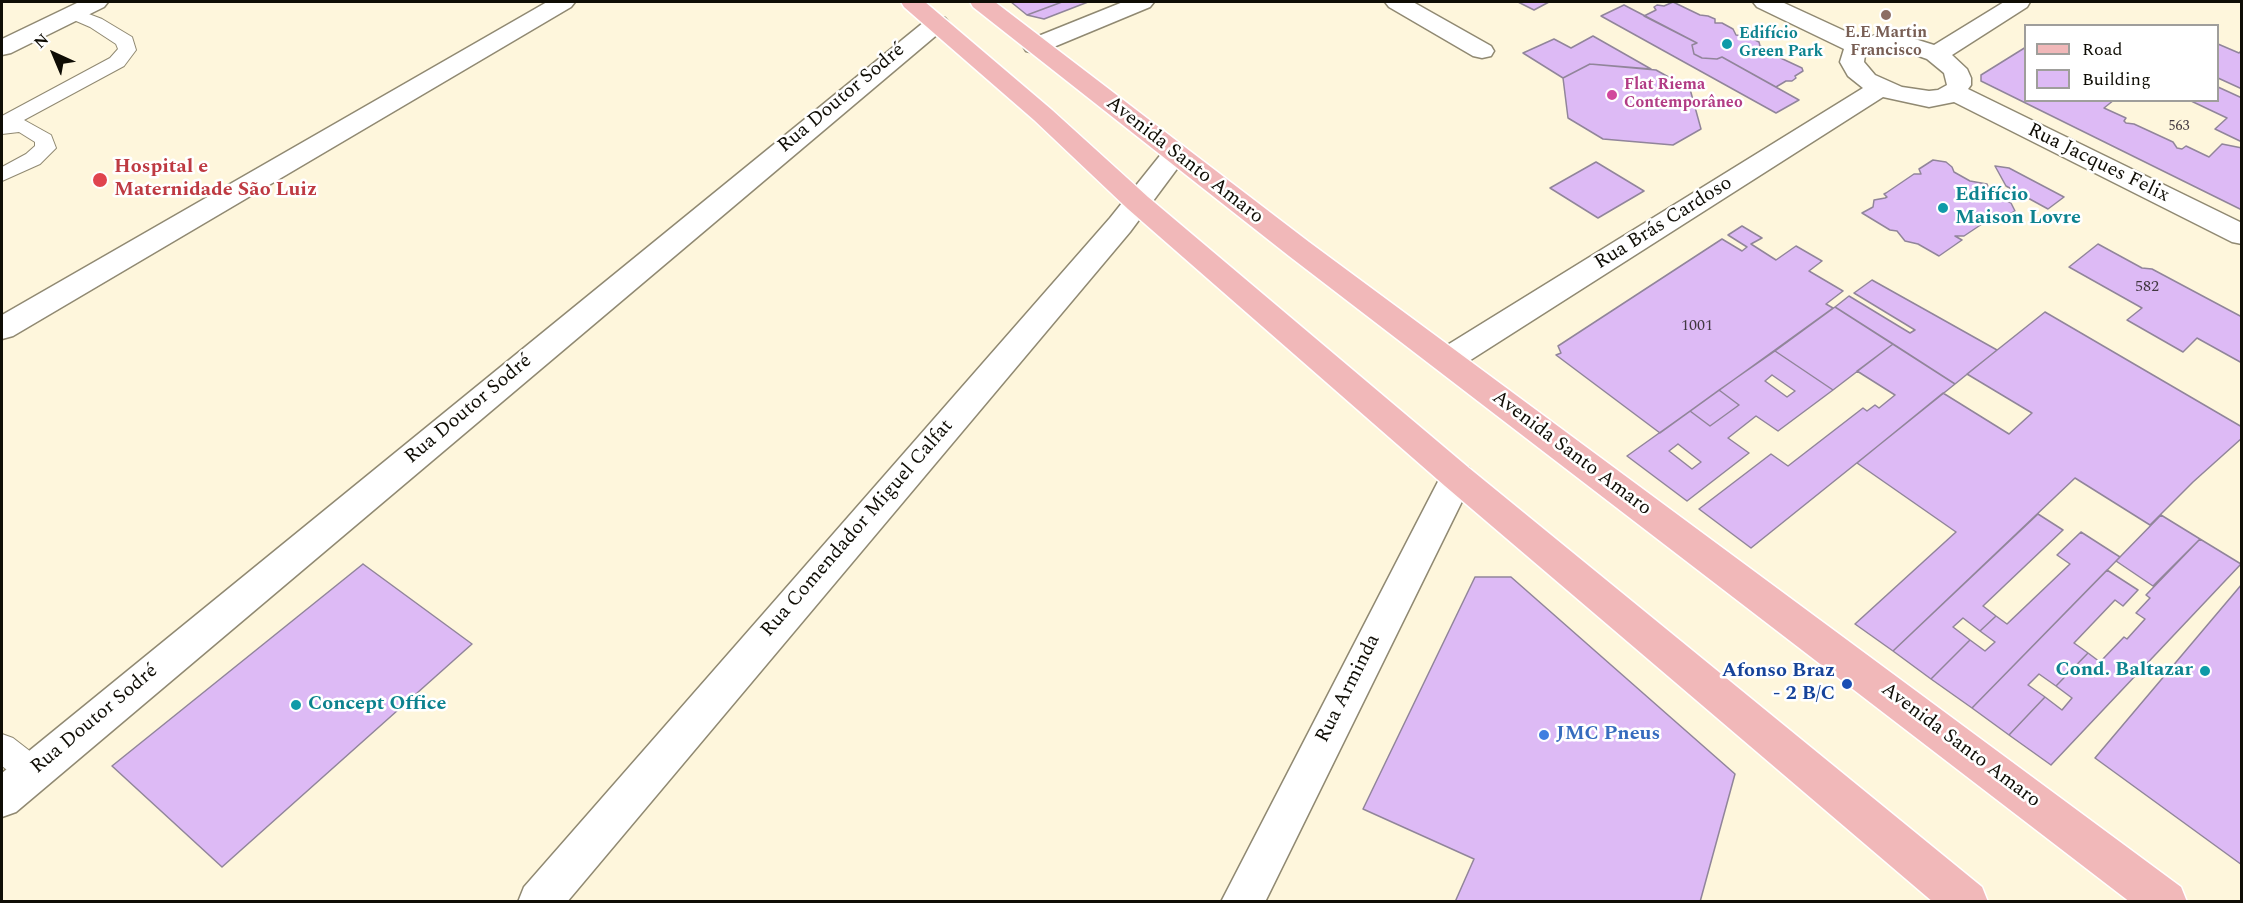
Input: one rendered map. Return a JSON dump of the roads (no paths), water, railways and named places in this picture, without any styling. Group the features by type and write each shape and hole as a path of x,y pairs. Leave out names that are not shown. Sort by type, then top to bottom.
{"main road":[{"path":"912,2 1138,203 1457,477 1967,902"},
{"name":"Avenida Santo Amaro","path":"981,2 1175,154 2166,902"}],"street":[{"path":"2,48 96,2"},
{"path":"2,328 562,2"},
{"path":"1035,46 1142,2"},
{"path":"1397,2 1482,51"},
{"path":"1765,2 1859,47"},
{"path":"1936,54 2019,2"},
{"name":"Rua Doutor Sodré","path":"2,798 937,22"},
{"path":"1893,42 1919,47 1936,54 1955,69 1959,85 1954,92 1944,97 1929,99 1896,94 1880,88 1866,80 1852,62 1853,54 1859,47 1870,43 1893,42"},
{"name":"Rua Brás Cardoso","path":"1447,360 1880,88"},
{"name":"Rua Jacques Felix","path":"1954,92 2241,235"},
{"name":"Rua Comendador Miguel Calfat","path":"539,902 1138,203 1175,154"},
{"name":"Rua Arminda","path":"1242,902 1457,477"}],"lane":[{"path":"2,126 117,62 127,50 125,41 96,23 73,13"},
{"path":"2,126 22,126 44,139 46,148 33,159 2,175"},
{"path":"2,748 33,772"}],"place":[{"name":"E.E Martin Francisco","path":"1886,15"},
{"name":"Edifício Green Park","path":"1727,44"},
{"name":"Flat Riema Contemporâneo","path":"1612,95"},
{"name":"Hospital e Maternidade São Luiz","path":"100,180"},
{"name":"Edifício Maison Lovre","path":"1943,208"},
{"name":"Cond. Baltazar","path":"2205,671"},
{"name":"Afonso Braz - 2 B/C","path":"1847,684"},
{"name":"Concept Office","path":"296,705"},
{"name":"JMC Pneus","path":"1544,735"}]}
